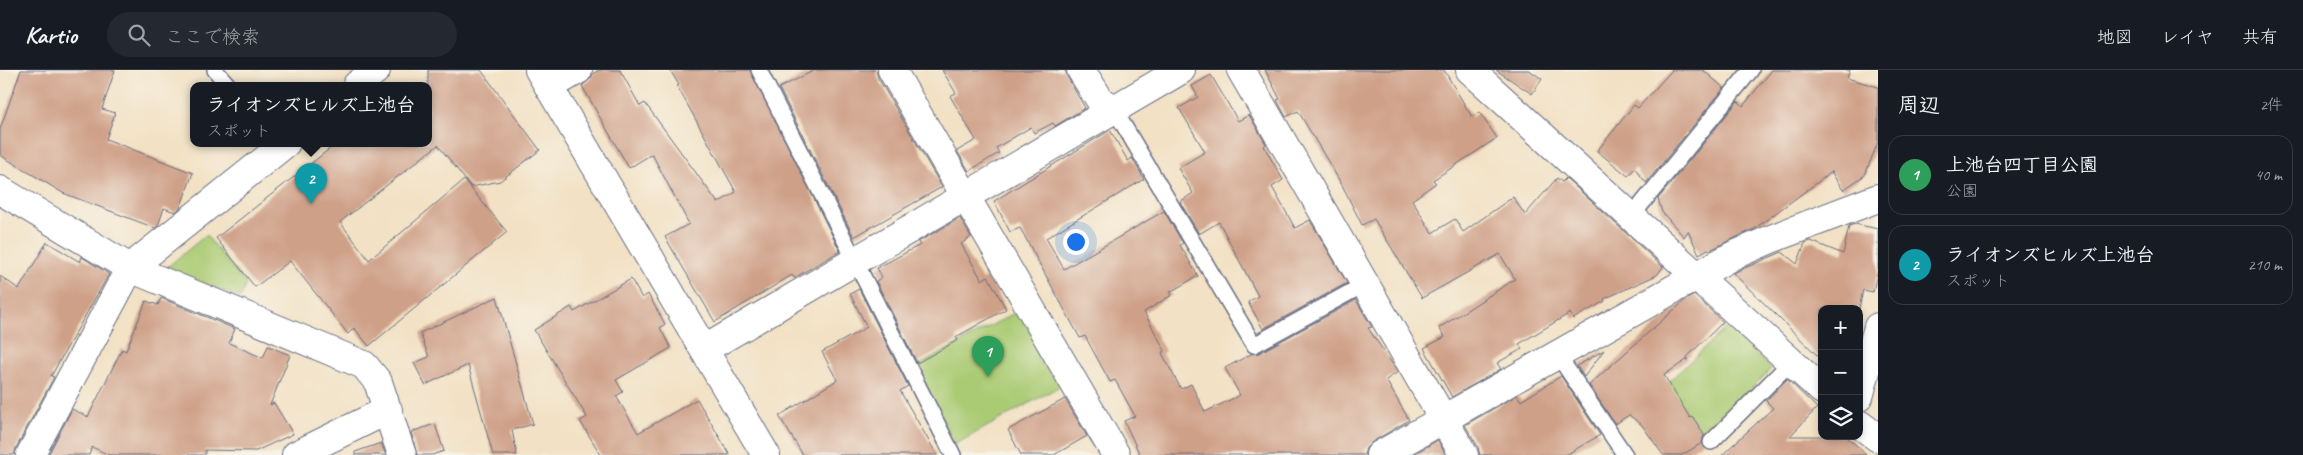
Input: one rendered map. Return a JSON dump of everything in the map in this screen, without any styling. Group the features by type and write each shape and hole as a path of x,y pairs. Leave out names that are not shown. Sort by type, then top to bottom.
{"street":[{"path":"361,82 376,70"},
{"path":"578,70 544,78 766,455"},
{"path":"892,70 1116,455"},
{"path":"1081,70 1100,100 1114,109"},
{"path":"704,349 1181,70"},
{"path":"1241,70 1464,455"},
{"path":"1470,70 1818,386"},
{"path":"30,455 130,268 276,147"},
{"path":"0,190 130,268 364,365 378,382 402,455"},
{"path":"1380,455 1695,276 1771,239 1878,198"},
{"path":"1860,395 1878,327"},
{"path":"296,455 388,410"},
{"path":"1863,427 1878,438"}],"lane":[{"path":"215,70 225,82"},
{"path":"759,70 953,455"},
{"path":"1631,217 1750,70"},
{"path":"1114,109 1254,345 1364,284"},
{"path":"1556,354 1625,455"},
{"path":"1711,442 1791,362"}],"green space":[{"path":"206,235 246,284 240,298 166,268"},
{"path":"1018,311 1062,385 954,445 914,368"},
{"path":"1727,327 1771,369 1703,437 1667,383"}],"building":[{"path":"21,70 115,70 102,109 115,113 106,139 193,173 180,208 175,212 164,208 158,226 155,228 63,193 0,155 0,129"},
{"path":"428,70 481,70 540,150 500,181 471,187 438,145 340,222 369,260 464,180 507,232 369,346 354,328 348,334 290,261 255,287 216,238 332,147 432,147 432,82 428,82"},
{"path":"599,70 620,70 640,106 645,103 718,203 736,192 670,70 750,70 840,251 794,278 792,275 715,322 665,237 689,224 652,154 629,168 582,86"},
{"path":"815,70 876,70 878,78 942,187 854,237 779,88"},
{"path":"942,70 1065,70 1085,108 1055,126 1053,123 1034,133 1031,127 996,148 999,153 969,171 957,151 976,140 950,96 956,93"},
{"path":"1265,70 1444,70 1472,117 1479,112 1497,138 1433,180 1436,183 1412,200 1432,233 1455,219 1463,232 1513,197 1525,215 1557,178 1562,182 1566,178 1663,267 1657,275 1604,299 1605,301 1573,319 1570,313 1519,344 1522,349 1497,363 1501,369 1452,397 1424,348 1445,337 1439,328 1515,279 1500,254 1422,298 1374,219 1362,225 1342,185 1298,111 1286,117 1277,100 1280,99"},
{"path":"1496,70 1529,70 1542,79 1532,94"},
{"path":"1672,70 1703,70 1724,88 1646,183 1635,168 1628,176 1597,151 1634,105 1638,108"},
{"path":"1772,70 1850,70 1847,78 1878,87 1878,142 1865,175 1843,190 1832,173 1833,171 1754,229 1699,254 1688,231 1684,237 1662,212 1658,199 1738,101 1743,106"},
{"path":"1211,75 1238,121 1249,115 1266,144 1264,146 1283,180 1272,187 1295,228 1310,220 1347,283 1263,329 1248,302 1258,296 1219,222 1199,234 1180,202 1193,193 1178,168 1205,152 1179,108 1198,97 1192,86"},
{"path":"1110,130 1128,161 1132,158 1144,179 1046,238 1064,269 1164,211 1183,243 1180,245 1198,276 1170,292 1172,295 1144,312 1165,351 1162,353 1181,389 1191,384 1205,412 1240,395 1225,368 1251,354 1259,353 1356,300 1372,327 1368,328 1398,372 1386,380 1409,420 1372,442 1366,448 1364,455 1140,455 1124,421 1135,416 1115,380 1110,382 1085,336 1080,338 1020,228 1010,232 994,201"},
{"path":"960,218 971,237 961,244 982,280 988,276 1006,309 956,337 958,340 917,363 876,281 882,277 877,268 920,245 918,242"},
{"path":"1855,224 1878,229 1878,269 1873,292 1863,290 1860,305 1818,305 1818,356 1733,273 1782,252 1797,264 1805,243 1811,241 1843,254 1849,226"},
{"path":"47,242 80,262 82,257 109,274 51,376 54,377 14,455 0,455 0,276 19,289"},
{"path":"631,279 642,298 648,294 665,324 660,328 671,348 616,380 623,392 616,396 638,433 697,399 730,455 601,455 580,421 587,417 534,330 571,307 574,312"},
{"path":"859,289 908,386 900,391 937,455 803,455 779,416 837,380 822,352 867,327 850,294"},
{"path":"1694,295 1723,322 1687,357 1688,359 1664,375 1690,418 1693,417 1704,435 1702,443 1682,455 1663,455 1642,425 1629,415 1615,424 1589,385 1684,301"},
{"path":"497,297 533,424 512,430 517,455 493,455 468,365 425,385 414,363 429,357 420,333"},
{"path":"161,298 235,329 229,343 263,358 268,346 290,355 270,405 274,403 293,434 256,451 205,450 205,455 109,455 92,447 89,455 48,455 72,409 88,417 122,349 126,351 146,301 158,305"},
{"path":"1604,350 1584,377 1577,366"},
{"path":"1561,376 1600,435 1566,455 1480,455 1478,447 1465,425 1517,395 1521,401"},
{"path":"1787,379 1817,408 1790,436 1818,436 1818,440 1850,440 1867,455 1722,455 1773,408 1766,401"},
{"path":"1065,399 1087,436 1054,455 1021,455 1008,430"},
{"path":"435,424 444,451 432,455 417,455 411,432"},
{"path":"1438,440 1446,455 1412,455"},
{"path":"381,443 386,455 355,455 355,452"}],"place":[{"name":"ライオンズヒルズ上池台","path":"311,204"},
{"name":"上池台四丁目公園","path":"988,377"}]}
